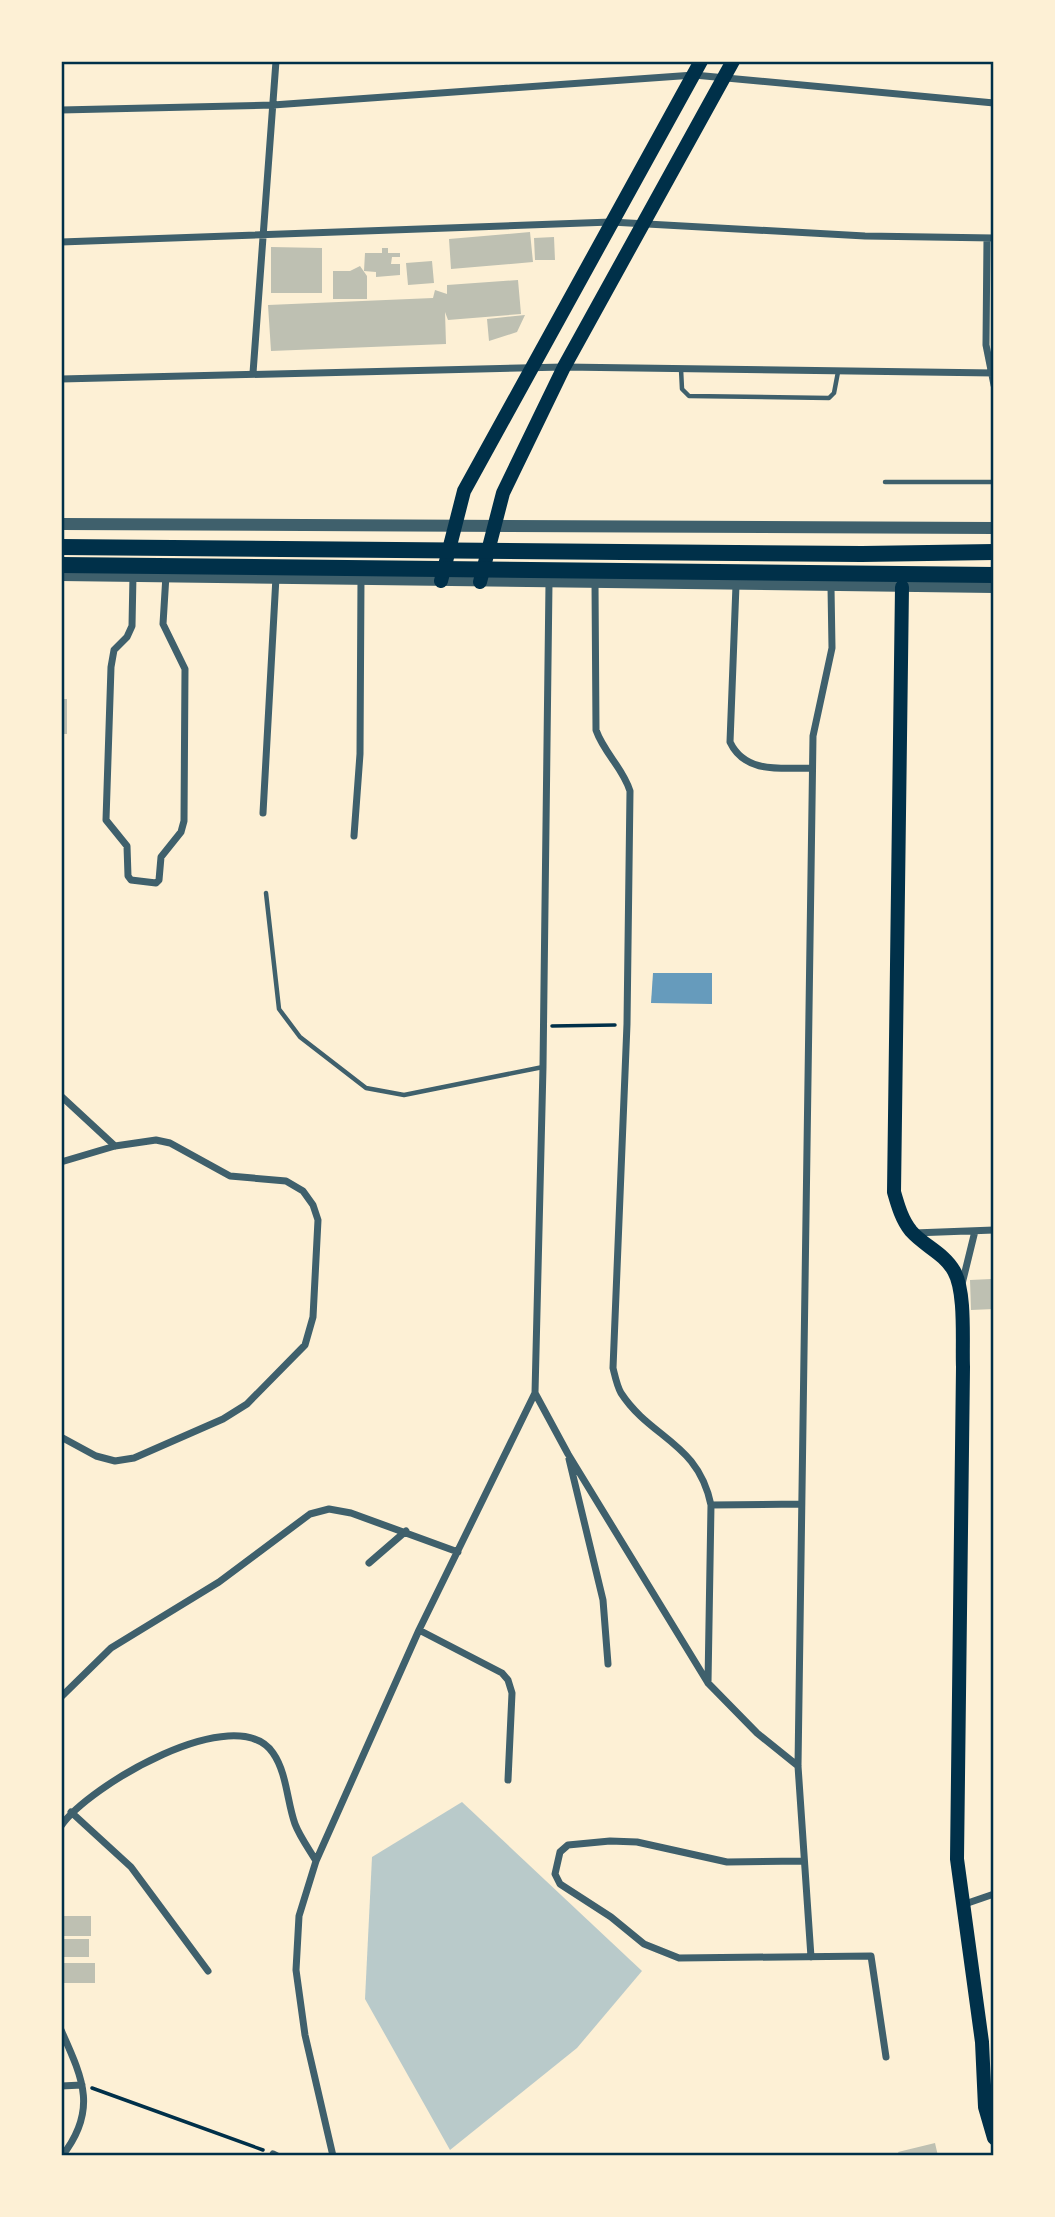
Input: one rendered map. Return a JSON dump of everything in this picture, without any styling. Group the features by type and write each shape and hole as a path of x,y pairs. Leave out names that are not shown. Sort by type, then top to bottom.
{"main road":[{"path":"441,581 464,491 701,61"},
{"path":"480,582 503,493 564,367 645,225 733,61"},
{"path":"61,547 862,554 994,552"},
{"path":"61,565 994,575"},
{"path":"902,587 894,1192 903,1220 912,1233 945,1259 956,1273 960,1292 963,1367 957,1859 982,2042 985,2107 994,2138"}],"street":[{"path":"253,373 276,61"},
{"path":"61,110 273,105 694,75 994,103"},
{"path":"61,242 611,222 864,236 991,238 986,345 994,384"},
{"path":"61,379 564,367 992,373"},
{"path":"61,524 994,528"},
{"path":"61,575 994,587"},
{"path":"133,575 132,626 127,637 114,650 111,667 106,820 127,846 128,876 156,883 159,880 161,858 181,832 184,821 185,668 163,624 166,575"},
{"path":"263,813 276,577"},
{"path":"354,835 360,754 361,578"},
{"path":"333,2156 305,2035 296,1970 299,1916 316,1861 419,1630 535,1393 543,1067 549,583"},
{"path":"595,583 596,730 600,742 625,775 630,791 627,1024 613,1367 620,1391 634,1409 686,1454 699,1472 711,1505 708,1683"},
{"path":"736,585 730,742 736,756 750,765 813,768"},
{"path":"811,1956 802,1861 798,1766 801,1504 813,736 832,648 831,587"},
{"path":"61,1096 115,1146"},
{"path":"61,1162 115,1146 156,1140 170,1143 230,1176 285,1181 303,1191 313,1205 318,1220 313,1317 305,1345 247,1404 223,1419 134,1458 115,1461 96,1456 61,1437"},
{"path":"912,1233 994,1230"},
{"path":"960,1292 975,1231"},
{"path":"535,1393 568,1454 708,1683 757,1733 798,1766"},
{"path":"568,1454 583,1526 603,1600 608,1664"},
{"path":"711,1505 801,1504"},
{"path":"61,1698 111,1648 219,1582 310,1514 329,1509 351,1513 458,1552"},
{"path":"369,1563 406,1531"},
{"path":"419,1630 502,1673 508,1680 512,1693 508,1780"},
{"path":"61,1826 71,1812 156,1755 227,1736 246,1734 262,1741 273,1753 296,1826 316,1861"},
{"path":"71,1812 131,1867 208,1971"},
{"path":"802,1861 727,1862 637,1842 610,1840 568,1845 560,1852 555,1874 560,1884 611,1917 644,1944 661,1953 680,1958 871,1956 886,2057"},
{"path":"962,1905 994,1894"},
{"path":"61,2030 82,2085 85,2116 79,2133 62,2156"},
{"path":"61,2086 82,2085"}],"lane":[{"path":"681,368 682,388 689,396 829,398 834,393 839,371"},
{"path":"885,482 994,482"},
{"path":"266,893 279,1009 300,1037 366,1088 404,1095 543,1067"}],"path":[{"path":"543,1026 627,1024"},
{"path":"82,2085 275,2155"}],"shaded area":[{"path":"462,1802 642,1971 577,2048 450,2150 365,1999 372,1857"}],"water":[{"path":"653,973 712,973 712,1004 651,1003"}],"building":[{"path":"530,232 533,262 451,269 449,239"},
{"path":"554,237 555,260 535,260 534,238"},
{"path":"271,247 322,248 322,293 271,293"},
{"path":"382,248 388,248 388,253 400,253 400,257 392,257 391,264 400,264 400,275 376,277 376,272 364,271 365,253 382,253"},
{"path":"432,261 434,283 408,285 406,263"},
{"path":"360,266 367,276 367,299 333,299 333,271 350,271"},
{"path":"518,280 521,314 448,320 445,312 446,344 271,351 268,305 433,298 435,290 447,294 447,285"},
{"path":"525,315 517,332 489,341 487,319"},
{"path":"61,699 67,699 67,734 61,734"},
{"path":"993,1271 994,1309 971,1310 970,1280 991,1279"},
{"path":"61,1916 91,1916 91,1936 61,1936"},
{"path":"61,1939 89,1939 89,1957 61,1957"},
{"path":"63,1963 95,1963 95,1983 63,1983"},
{"path":"935,2143 938,2156 900,2156 898,2152"}]}
